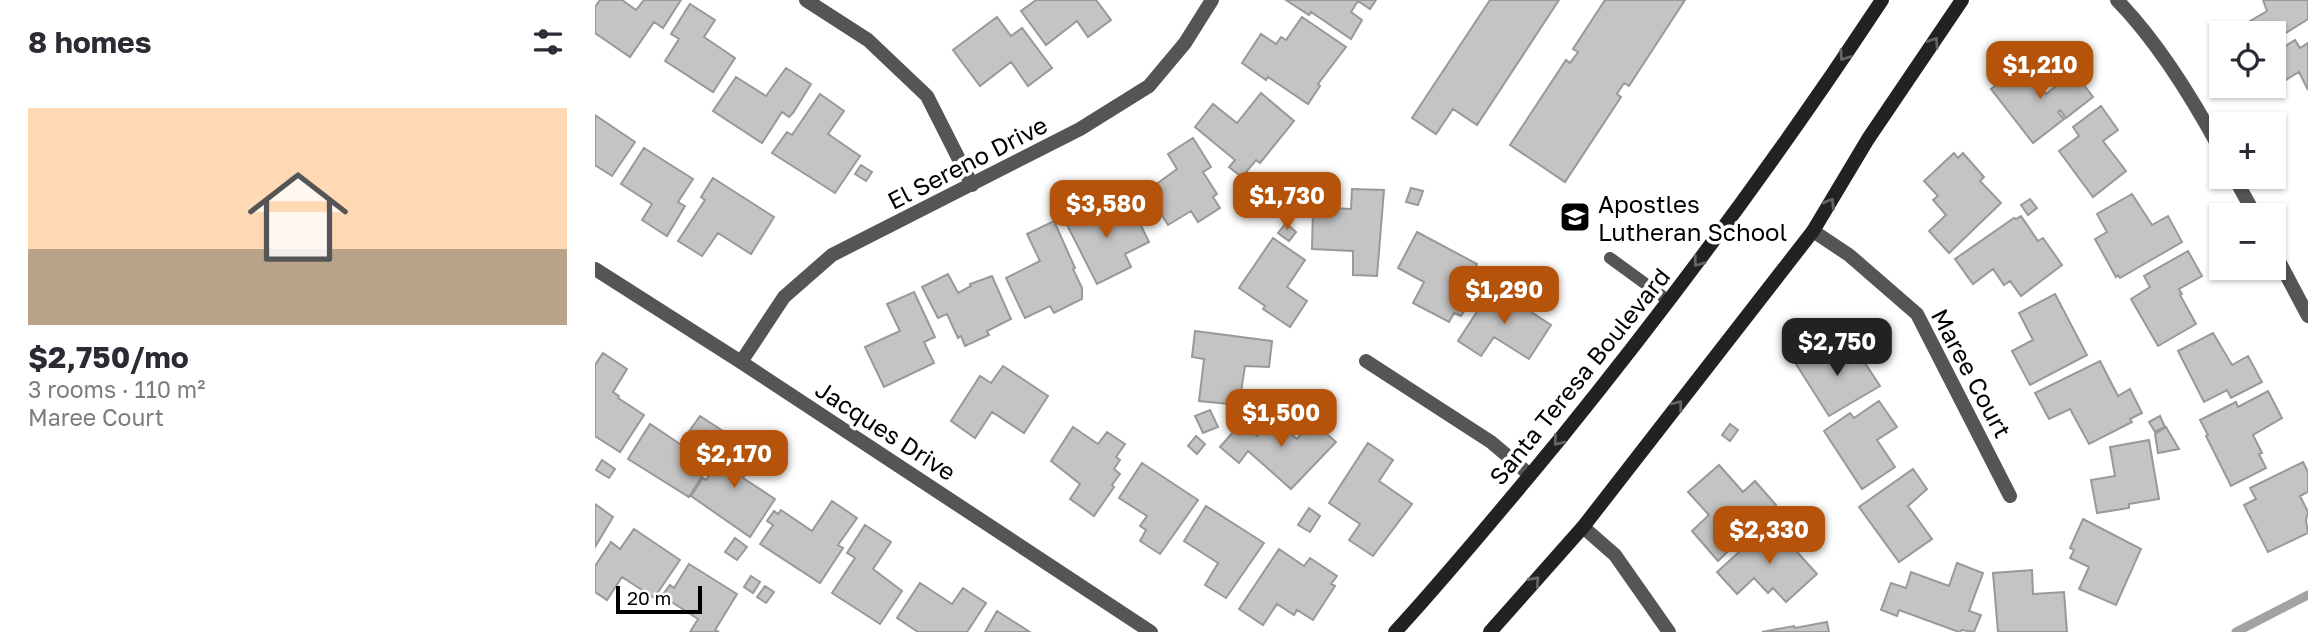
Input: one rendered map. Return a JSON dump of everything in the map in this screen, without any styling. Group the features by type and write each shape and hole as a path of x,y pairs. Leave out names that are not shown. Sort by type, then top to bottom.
{"main road":[{"path":"1872,16 1874,0"},
{"name":"Santa Teresa Boulevard","path":"1395,632 1530,475 1669,301 1771,163 1882,0"},
{"path":"1490,632 1583,527 1813,231 1868,139 1962,0"}],"street":[{"path":"806,0 868,40 927,96 972,185"},
{"name":"El Sereno Drive","path":"741,362 784,297 832,255 1080,130 1149,86 1185,43 1212,0"},
{"path":"2117,0 2139,23 2209,128"},
{"name":"Maree Court","path":"1813,231 1849,255 1917,314 2010,496"},
{"name":"Jacques Drive","path":"595,269 1151,632"},
{"path":"2286,275 2308,316"},
{"path":"1366,361 1491,442 1530,475"},
{"path":"1583,527 1615,555 1669,632"}],"lane":[{"path":"1610,258 1669,301"}],"building":[{"path":"600,0 622,0 636,10 644,0 681,0 663,28 654,22 630,57 595,33 595,7"},
{"path":"1036,0 1096,0 1111,20 1088,37 1077,21 1046,45 1021,11"},
{"path":"1286,0 1376,0 1370,9 1358,1 1351,12 1362,20 1351,39 1311,12 1309,15"},
{"path":"1490,0 1559,0 1477,125 1453,109 1436,134 1412,118"},
{"path":"1605,0 1685,0 1629,86 1624,83 1617,94 1621,97 1565,182 1510,145 1566,60 1570,63 1578,52 1573,49"},
{"path":"2263,0 2308,0 2308,19 2286,33 2286,21 2250,21 2267,11"},
{"path":"690,4 715,20 704,37 735,58 713,92 665,61 679,39 671,34"},
{"path":"997,17 1011,36 1022,28 1052,68 1028,86 1011,62 980,86 953,50"},
{"path":"1302,17 1346,47 1318,84 1320,86 1308,104 1242,63 1261,34 1276,44 1281,37 1286,40"},
{"path":"2295,40 2300,48 2308,43 2308,90 2299,72 2286,80 2286,46"},
{"path":"2024,64 2046,94 2074,72 2093,97 2066,118 2060,110 2058,112 2064,119 2033,143 1991,89"},
{"path":"786,68 811,84 793,113 789,117 782,112 762,143 713,111 736,77 766,96"},
{"path":"1261,93 1294,121 1260,163 1256,160 1242,177 1229,167 1235,160 1195,127 1213,104 1237,123"},
{"path":"820,94 844,111 828,134 860,156 835,193 772,153 787,132 792,135"},
{"path":"2101,106 2118,130 2103,141 2126,171 2093,197 2059,151 2079,136 2073,127"},
{"path":"595,115 635,142 612,176 595,165"},
{"path":"1193,138 1211,167 1203,172 1217,194 1213,197 1220,208 1198,222 1191,211 1168,225 1147,191 1177,169 1168,154"},
{"path":"644,148 693,179 678,202 685,206 667,236 642,220 652,204 621,184"},
{"path":"1954,153 1958,158 1963,153 1984,177 1980,181 2001,203 1949,253 1929,231 1946,215 1933,200 1938,196 1924,181"},
{"path":"861,165 872,172 866,181 855,174"},
{"path":"713,178 774,217 751,254 718,233 702,256 678,241 705,200 701,197"},
{"path":"1301,178 1308,191 1300,195 1293,182"},
{"path":"1291,183 1298,196 1284,203 1277,191"},
{"path":"1411,188 1423,191 1418,205 1406,202"},
{"path":"1352,189 1384,190 1377,276 1353,275 1353,251 1312,249 1313,207 1351,209"},
{"path":"2132,194 2152,225 2168,216 2182,242 2120,278 2118,275 2116,277 2095,239 2107,232 2097,214"},
{"path":"2030,199 2037,208 2028,215 2021,205"},
{"path":"1088,205 1097,222 1131,205 1149,242 1125,254 1131,267 1097,284 1063,217"},
{"path":"2021,216 2038,241 2043,238 2062,265 2021,296 2010,281 2004,285 1993,269 1973,284 1955,259 2014,218"},
{"path":"1054,221 1075,268 1073,269 1082,288 1082,299 1054,313 1050,306 1025,318 1006,278 1040,261 1027,234"},
{"path":"1286,223 1296,232 1289,241 1278,233"},
{"path":"1417,232 1477,264 1464,289 1475,294 1461,316 1454,313 1449,322 1413,303 1424,282 1398,268"},
{"path":"1273,238 1305,260 1287,287 1307,301 1290,327 1263,309 1265,306 1239,288"},
{"path":"2188,251 2202,276 2179,289 2196,324 2158,346 2131,299 2150,287 2144,276"},
{"path":"948,274 958,293 971,286 970,284 992,276 1011,319 987,331 989,335 965,346 961,336 958,338 947,314 938,318 922,287"},
{"path":"1493,287 1551,325 1529,359 1494,337 1481,356 1458,341"},
{"path":"914,292 935,337 924,342 934,363 884,387 865,347 900,331 887,304"},
{"path":"2055,294 2087,355 2030,385 2012,351 2033,340 2019,313"},
{"path":"1195,331 1272,341 1269,367 1245,366 1239,405 1199,401 1204,359 1192,357"},
{"path":"2213,333 2232,365 2248,356 2262,382 2231,398 2227,390 2204,402 2178,351"},
{"path":"1827,343 1840,363 1857,351 1880,386 1829,416 1796,364"},
{"path":"603,353 627,369 613,392 644,415 620,452 595,436 595,365"},
{"path":"2100,361 2118,396 2130,389 2142,413 2130,419 2132,422 2089,444 2070,409 2049,419 2035,393"},
{"path":"1003,366 1048,396 1024,433 992,412 975,438 951,421 980,376 991,383"},
{"path":"2268,391 2282,418 2253,435 2266,468 2231,486 2200,420 2236,402 2238,407"},
{"path":"1879,401 1897,427 1877,440 1895,467 1862,489 1824,431 1850,413 1854,418"},
{"path":"1210,410 1218,427 1203,433 1195,416"},
{"path":"700,416 726,433 707,461 710,463 689,497 628,459 650,424 680,444"},
{"path":"2160,416 2165,427 2155,432 2149,422"},
{"path":"1273,418 1297,439 1312,421 1336,442 1291,489 1248,451 1239,463 1220,447 1242,422 1257,436"},
{"path":"1730,424 1738,430 1730,441 1722,435"},
{"path":"1073,427 1098,444 1107,432 1125,444 1116,457 1120,460 1114,469 1120,474 1094,516 1070,499 1080,484 1051,461"},
{"path":"2166,427 2179,449 2158,453 2155,434"},
{"path":"1196,436 1205,444 1197,454 1188,446"},
{"path":"733,439 758,455 743,478 775,499 750,537 691,496 703,478 706,480"},
{"path":"2149,440 2159,499 2129,504 2129,508 2097,513 2091,480 2115,476 2110,447"},
{"path":"1368,443 1393,460 1379,481 1412,504 1373,556 1349,540 1360,524 1329,503"},
{"path":"602,460 615,469 609,478 596,470"},
{"path":"2303,462 2308,472 2308,492 2300,496 2308,512 2308,533 2268,552 2244,505 2256,499 2250,488"},
{"path":"1142,463 1198,500 1160,554 1140,541 1146,530 1140,526 1147,516 1119,498"},
{"path":"1719,465 1743,492 1755,481 1776,505 1718,561 1692,531 1709,515 1688,492"},
{"path":"1913,469 1927,489 1908,506 1932,539 1899,562 1859,507"},
{"path":"832,501 857,518 838,545 843,548 820,583 760,544 773,525 767,521 774,511 778,514 781,510 812,531"},
{"path":"595,504 613,517 595,547"},
{"path":"1206,506 1264,543 1226,598 1205,585 1218,563 1184,541"},
{"path":"1309,508 1320,516 1310,532 1298,525"},
{"path":"2083,519 2141,549 2116,605 2079,589 2089,567 2070,558 2074,550 2070,548"},
{"path":"1771,523 1817,574 1786,602 1773,588 1768,593 1754,578 1737,594 1717,572"},
{"path":"865,525 891,542 873,569 902,591 880,624 832,593 855,558 847,553"},
{"path":"634,529 680,560 654,598 622,577 607,600 595,592 595,566 611,542 620,549"},
{"path":"735,538 747,547 737,560 725,552"},
{"path":"1279,549 1304,566 1310,558 1337,576 1331,584 1335,586 1313,620 1297,610 1294,615 1277,604 1263,625 1239,609"},
{"path":"1957,563 1983,573 1969,611 1981,615 1974,632 1959,632 1899,610 1897,616 1881,610 1891,583 1906,588 1911,572 1949,586"},
{"path":"689,564 737,594 715,630 719,632 690,632 698,619 667,599 669,595 664,593 670,585 674,588"},
{"path":"2032,570 2033,594 2064,592 2067,632 1998,632 1993,573"},
{"path":"751,576 760,582 753,593 744,587"},
{"path":"920,583 952,604 963,588 986,603 967,632 918,632 897,618"},
{"path":"765,586 774,592 766,603 757,597"},
{"path":"997,611 1030,632 985,632"},
{"path":"1827,622 1829,632 1762,632 1794,626 1795,628"}],"waterway":[{"path":"2236,632 2308,595"}],"place":[{"name":"Apostles Lutheran School","path":"1575,217"}]}
